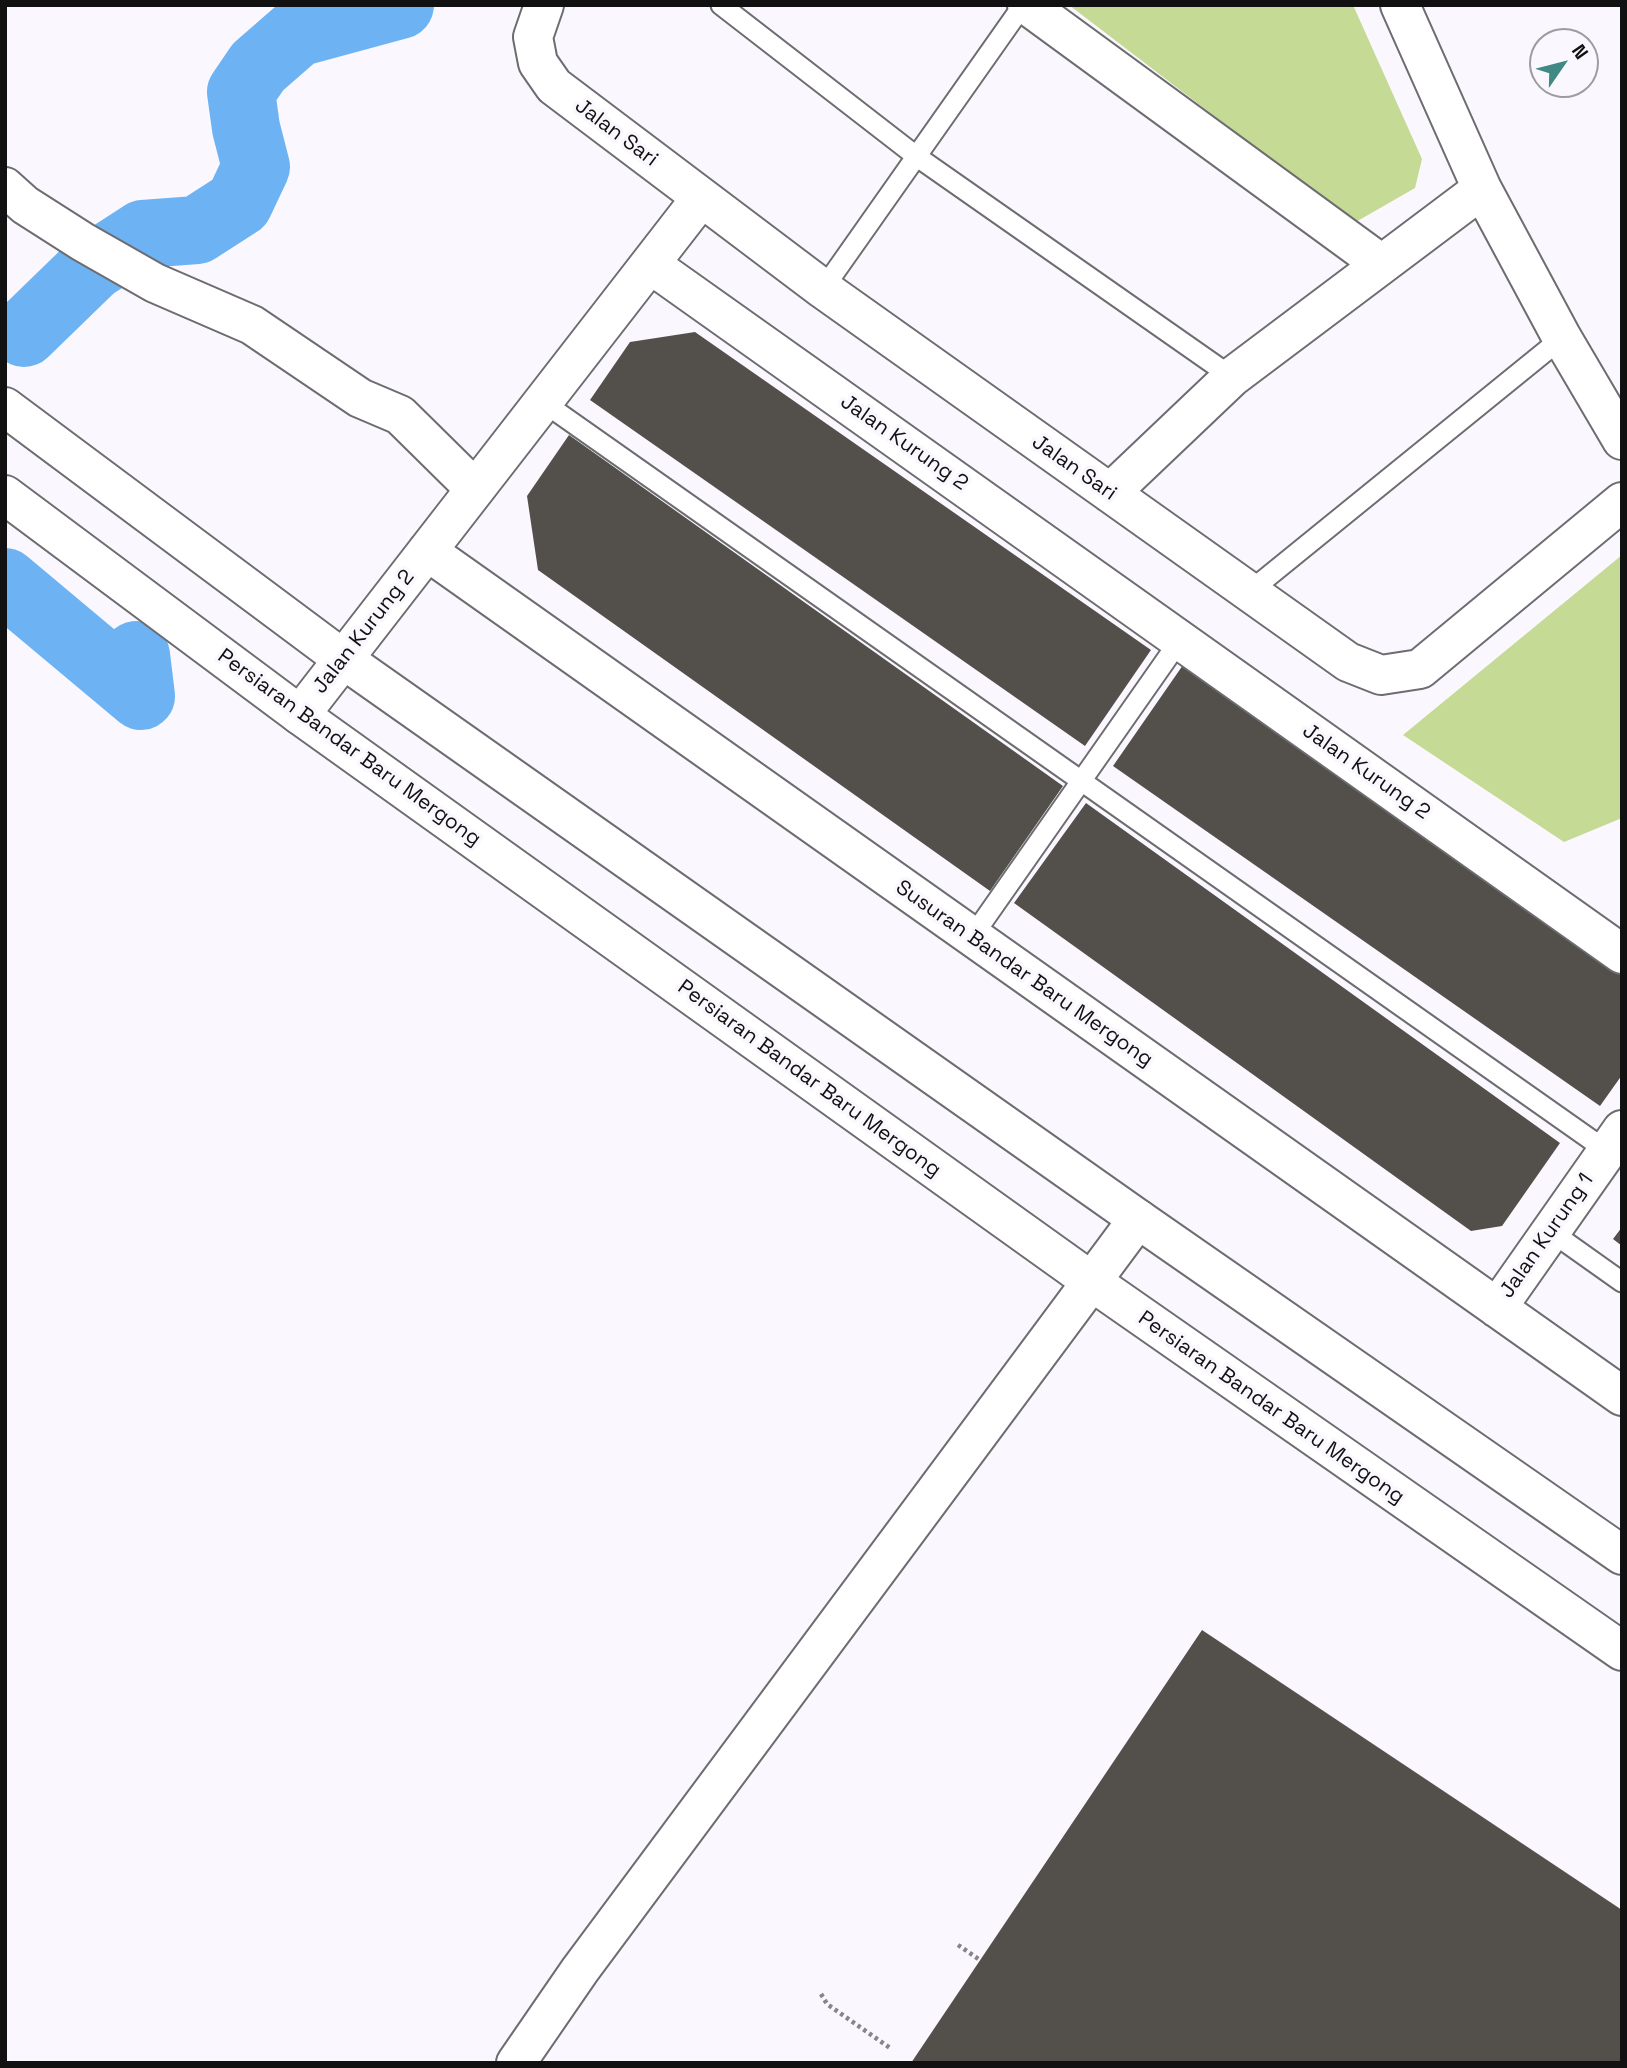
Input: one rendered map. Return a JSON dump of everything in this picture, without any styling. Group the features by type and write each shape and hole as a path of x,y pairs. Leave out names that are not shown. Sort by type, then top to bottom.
{"street":[{"name":"Jalan Sari","path":"544,5 533,37 538,63 554,86 823,289 1348,662 1381,675 1420,669 1622,502"},
{"path":"1025,5 1380,263"},
{"path":"1400,5 1482,189 1562,338 1622,440"},
{"path":"5,187 25,205 83,242 155,283 252,325 360,398 400,415 475,489"},
{"path":"1110,494 1232,377 1380,263 1482,189"},
{"path":"650,264 701,198"},
{"name":"Jalan Kurung 2","path":"300,715 650,264 1622,954"},
{"path":"5,407 343,659 1138,1219 1622,1555"},
{"name":"Persiaran Bandar Baru Mergong","path":"5,495 300,715 1091,1282 1622,1651"},
{"name":"Susuran Bandar Baru Mergong","path":"427,551 1622,1396"},
{"name":"Jalan Kurung 1","path":"1497,1308 1614,1141"},
{"path":"516,2063 588,1959 1138,1219"}],"lane":[{"path":"721,5 915,156 1232,377"},
{"path":"823,289 915,156 1025,5"},
{"path":"1249,592 1562,338"},
{"path":"543,402 1082,781 1614,1141"},
{"path":"972,937 1180,640"},
{"path":"1550,1231 1622,1282"}],"path":[{"path":"958,1945 980,1960"},
{"path":"821,1994 827,2004 890,2048"}],"green space":[{"path":"1069,5 1353,5 1422,159 1415,188 1354,223"},
{"path":"1622,555 1622,818 1564,842 1403,735"}],"building":[{"path":"695,332 1151,650 1085,746 590,400 630,342"},
{"path":"569,435 1063,786 990,891 538,570 527,496"},
{"path":"1183,665 1622,970 1622,1075 1600,1106 1113,766"},
{"path":"1086,803 1560,1143 1502,1226 1471,1231 1014,903"},
{"path":"1622,1227 1622,1246 1613,1239"},
{"path":"1202,1630 1622,1910 1622,2063 911,2063"}],"waterway":[{"path":"24,333 92,267 143,234 197,230 239,203 256,167 246,128 241,92 258,67 297,33 400,5"},
{"path":"5,582 141,696 136,655"}]}
